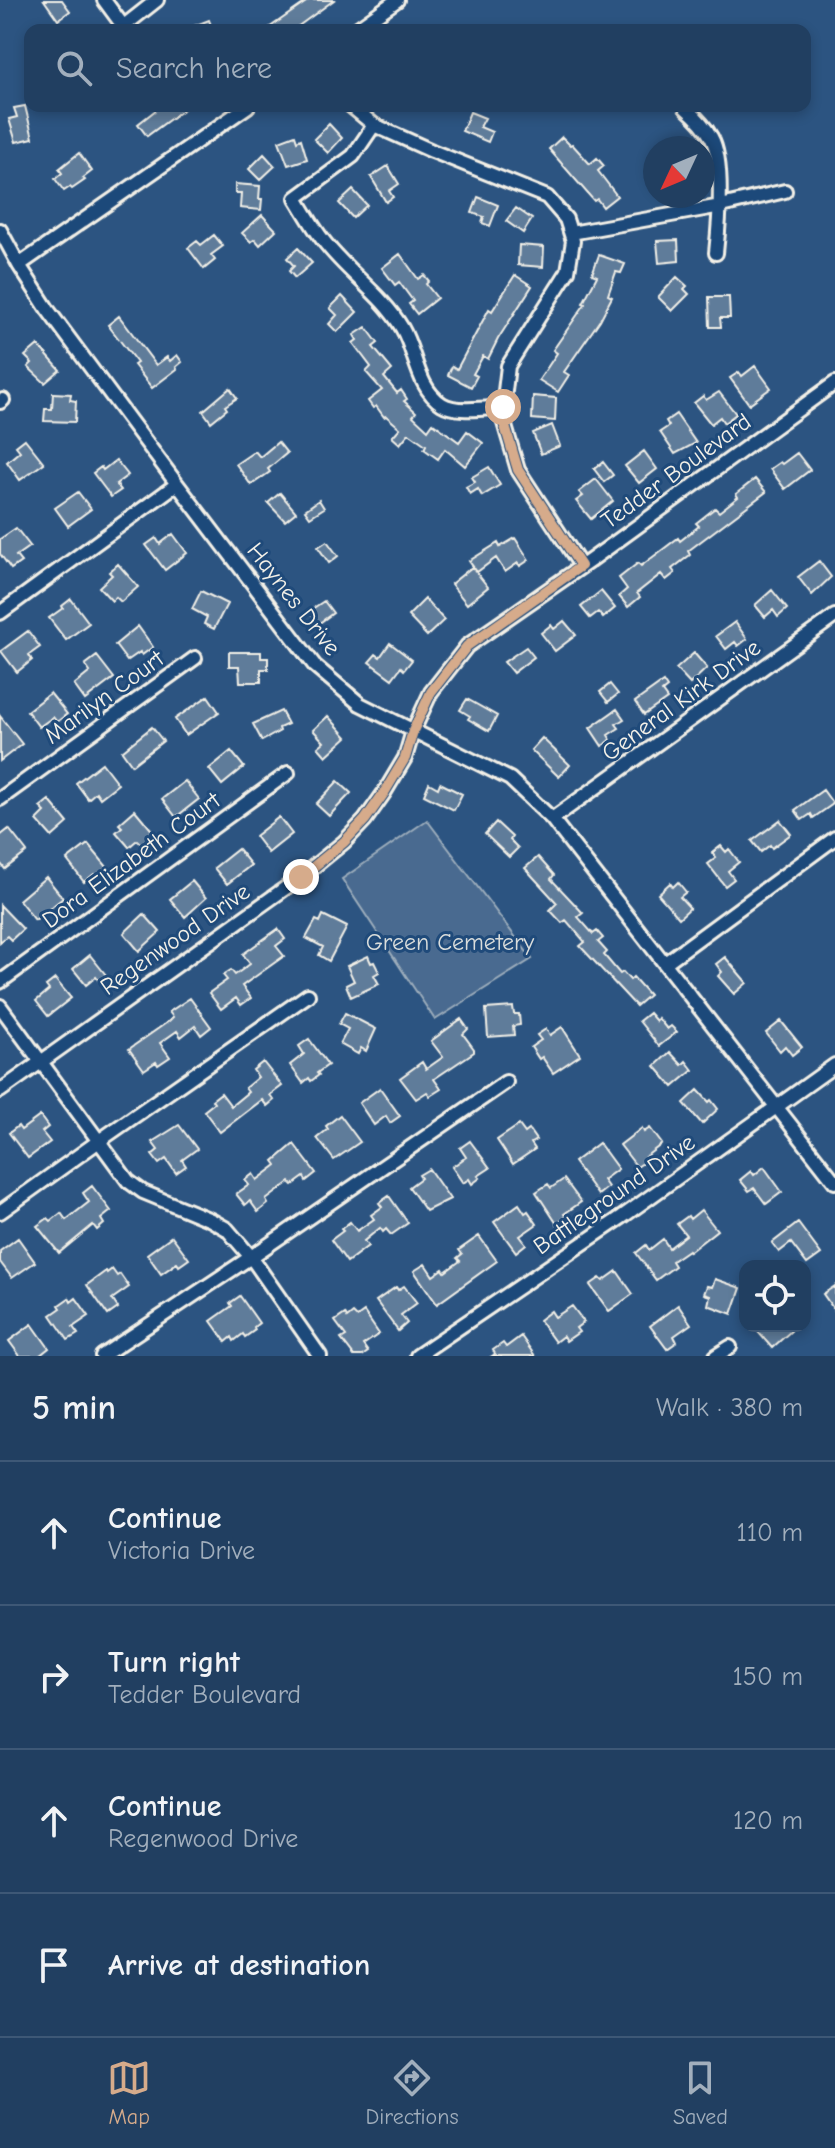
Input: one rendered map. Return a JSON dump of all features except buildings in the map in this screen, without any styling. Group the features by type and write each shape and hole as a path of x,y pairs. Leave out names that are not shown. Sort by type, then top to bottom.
{"street":[{"path":"104,0 122,24"},
{"path":"130,24 157,0"},
{"path":"363,24 397,0"},
{"path":"19,265 239,112"},
{"path":"358,112 374,125 547,197 566,219 573,241 568,271 508,366 502,416 518,470 581,566"},
{"path":"690,112 712,138 715,150 721,206 716,253"},
{"path":"374,125 353,156 296,198 328,246 402,328 421,377 432,395 447,407 503,407"},
{"path":"571,233 785,191"},
{"name":"Haynes Drive","path":"0,230 48,310 315,666 360,704 510,779 552,819 835,1182"},
{"name":"Tedder Boulevard","path":"413,731 431,692 467,646 835,383"},
{"path":"0,613 177,484"},
{"name":"General Kirk Drive","path":"552,819 835,616"},
{"name":"Marilyn Court","path":"0,799 195,658"},
{"name":"Regenwood Drive","path":"0,1091 301,877 344,842 384,793 405,758 413,731"},
{"name":"Dora Elizabeth Court","path":"0,982 288,773"},
{"path":"665,963 835,838"},
{"path":"0,1212 308,995"},
{"path":"0,1006 128,1181 143,1192 227,1229 251,1257 320,1356"},
{"name":"Battleground Drive","path":"417,1356 622,1217 835,1065"},
{"path":"102,1356 506,1082"},
{"path":"716,1356 730,1347"}],"green space":[{"name":"Green Cemetery","path":"427,820 532,959 435,1020 342,879"}],"route":[{"path":"301,877 344,842 365,820 405,758 413,731 431,692 467,646 581,566 518,470 502,416 503,407"}]}
